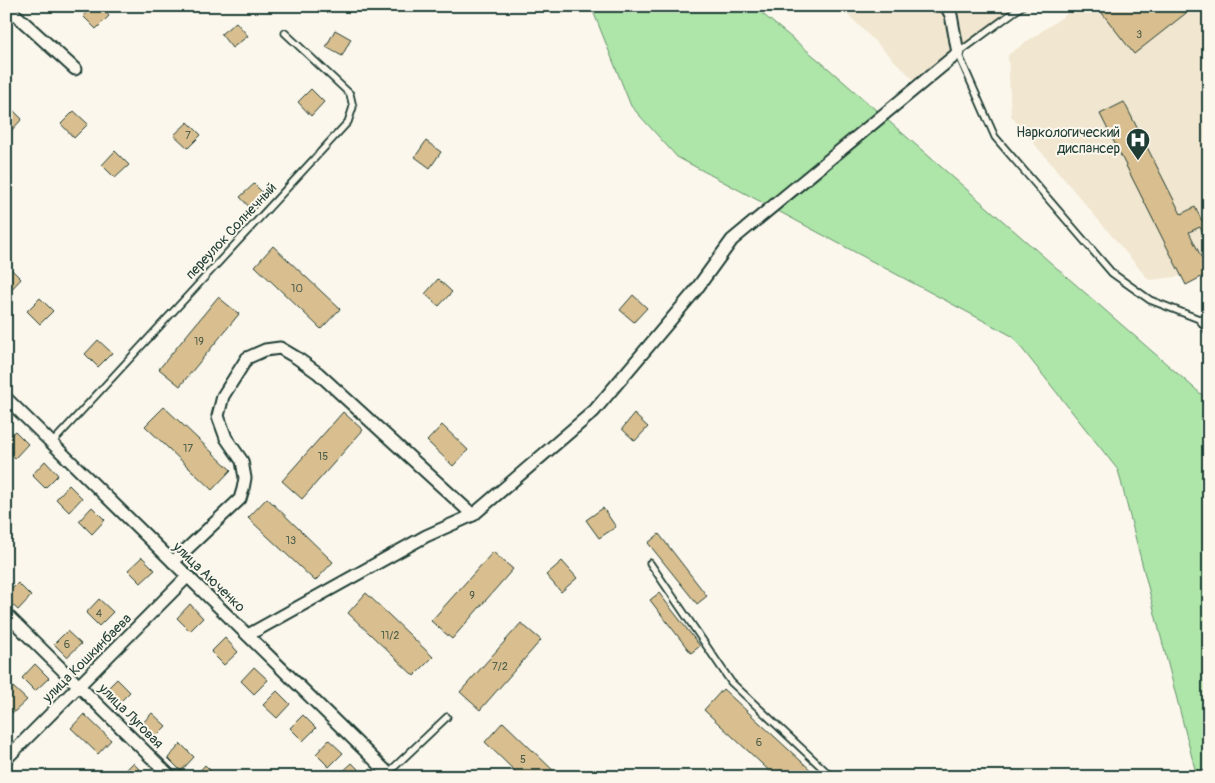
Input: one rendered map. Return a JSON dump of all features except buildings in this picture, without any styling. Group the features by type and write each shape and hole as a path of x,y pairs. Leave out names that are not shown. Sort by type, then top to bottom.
{"street":[{"path":"6,6 75,69"},
{"path":"248,635 426,536 473,515 594,411 695,291 732,240 958,53 951,14 946,6"},
{"path":"173,562 240,499 245,478 242,462 226,438 218,416 223,396 247,358 265,350 280,348 318,373 473,515"},
{"name":"улица Аюченко","path":"6,398 390,775"},
{"name":"улица Кошкинбаева","path":"6,760 188,576"},
{"name":"улица Луговая","path":"6,614 171,777"}],"lane":[{"path":"1022,6 958,53 995,138 1112,273 1150,300 1199,319 1209,318"},
{"name":"переулок Солнечный","path":"52,443 348,122 353,107 350,94 284,33"},
{"path":"1199,319 1209,333"},
{"path":"650,563 731,682 832,777"},
{"path":"390,775 447,717"}],"shaded area":[{"path":"839,6 1018,6 915,81"},
{"path":"1078,6 1209,6 1209,273 1149,280 1011,116 1008,55"}],"green space":[{"path":"591,6 753,6 821,62 1209,401 1209,777 1197,777 1118,470 1012,336 677,157 631,106"}],"place":[{"name":"Наркологический диспансер","path":"1138,161"}]}
